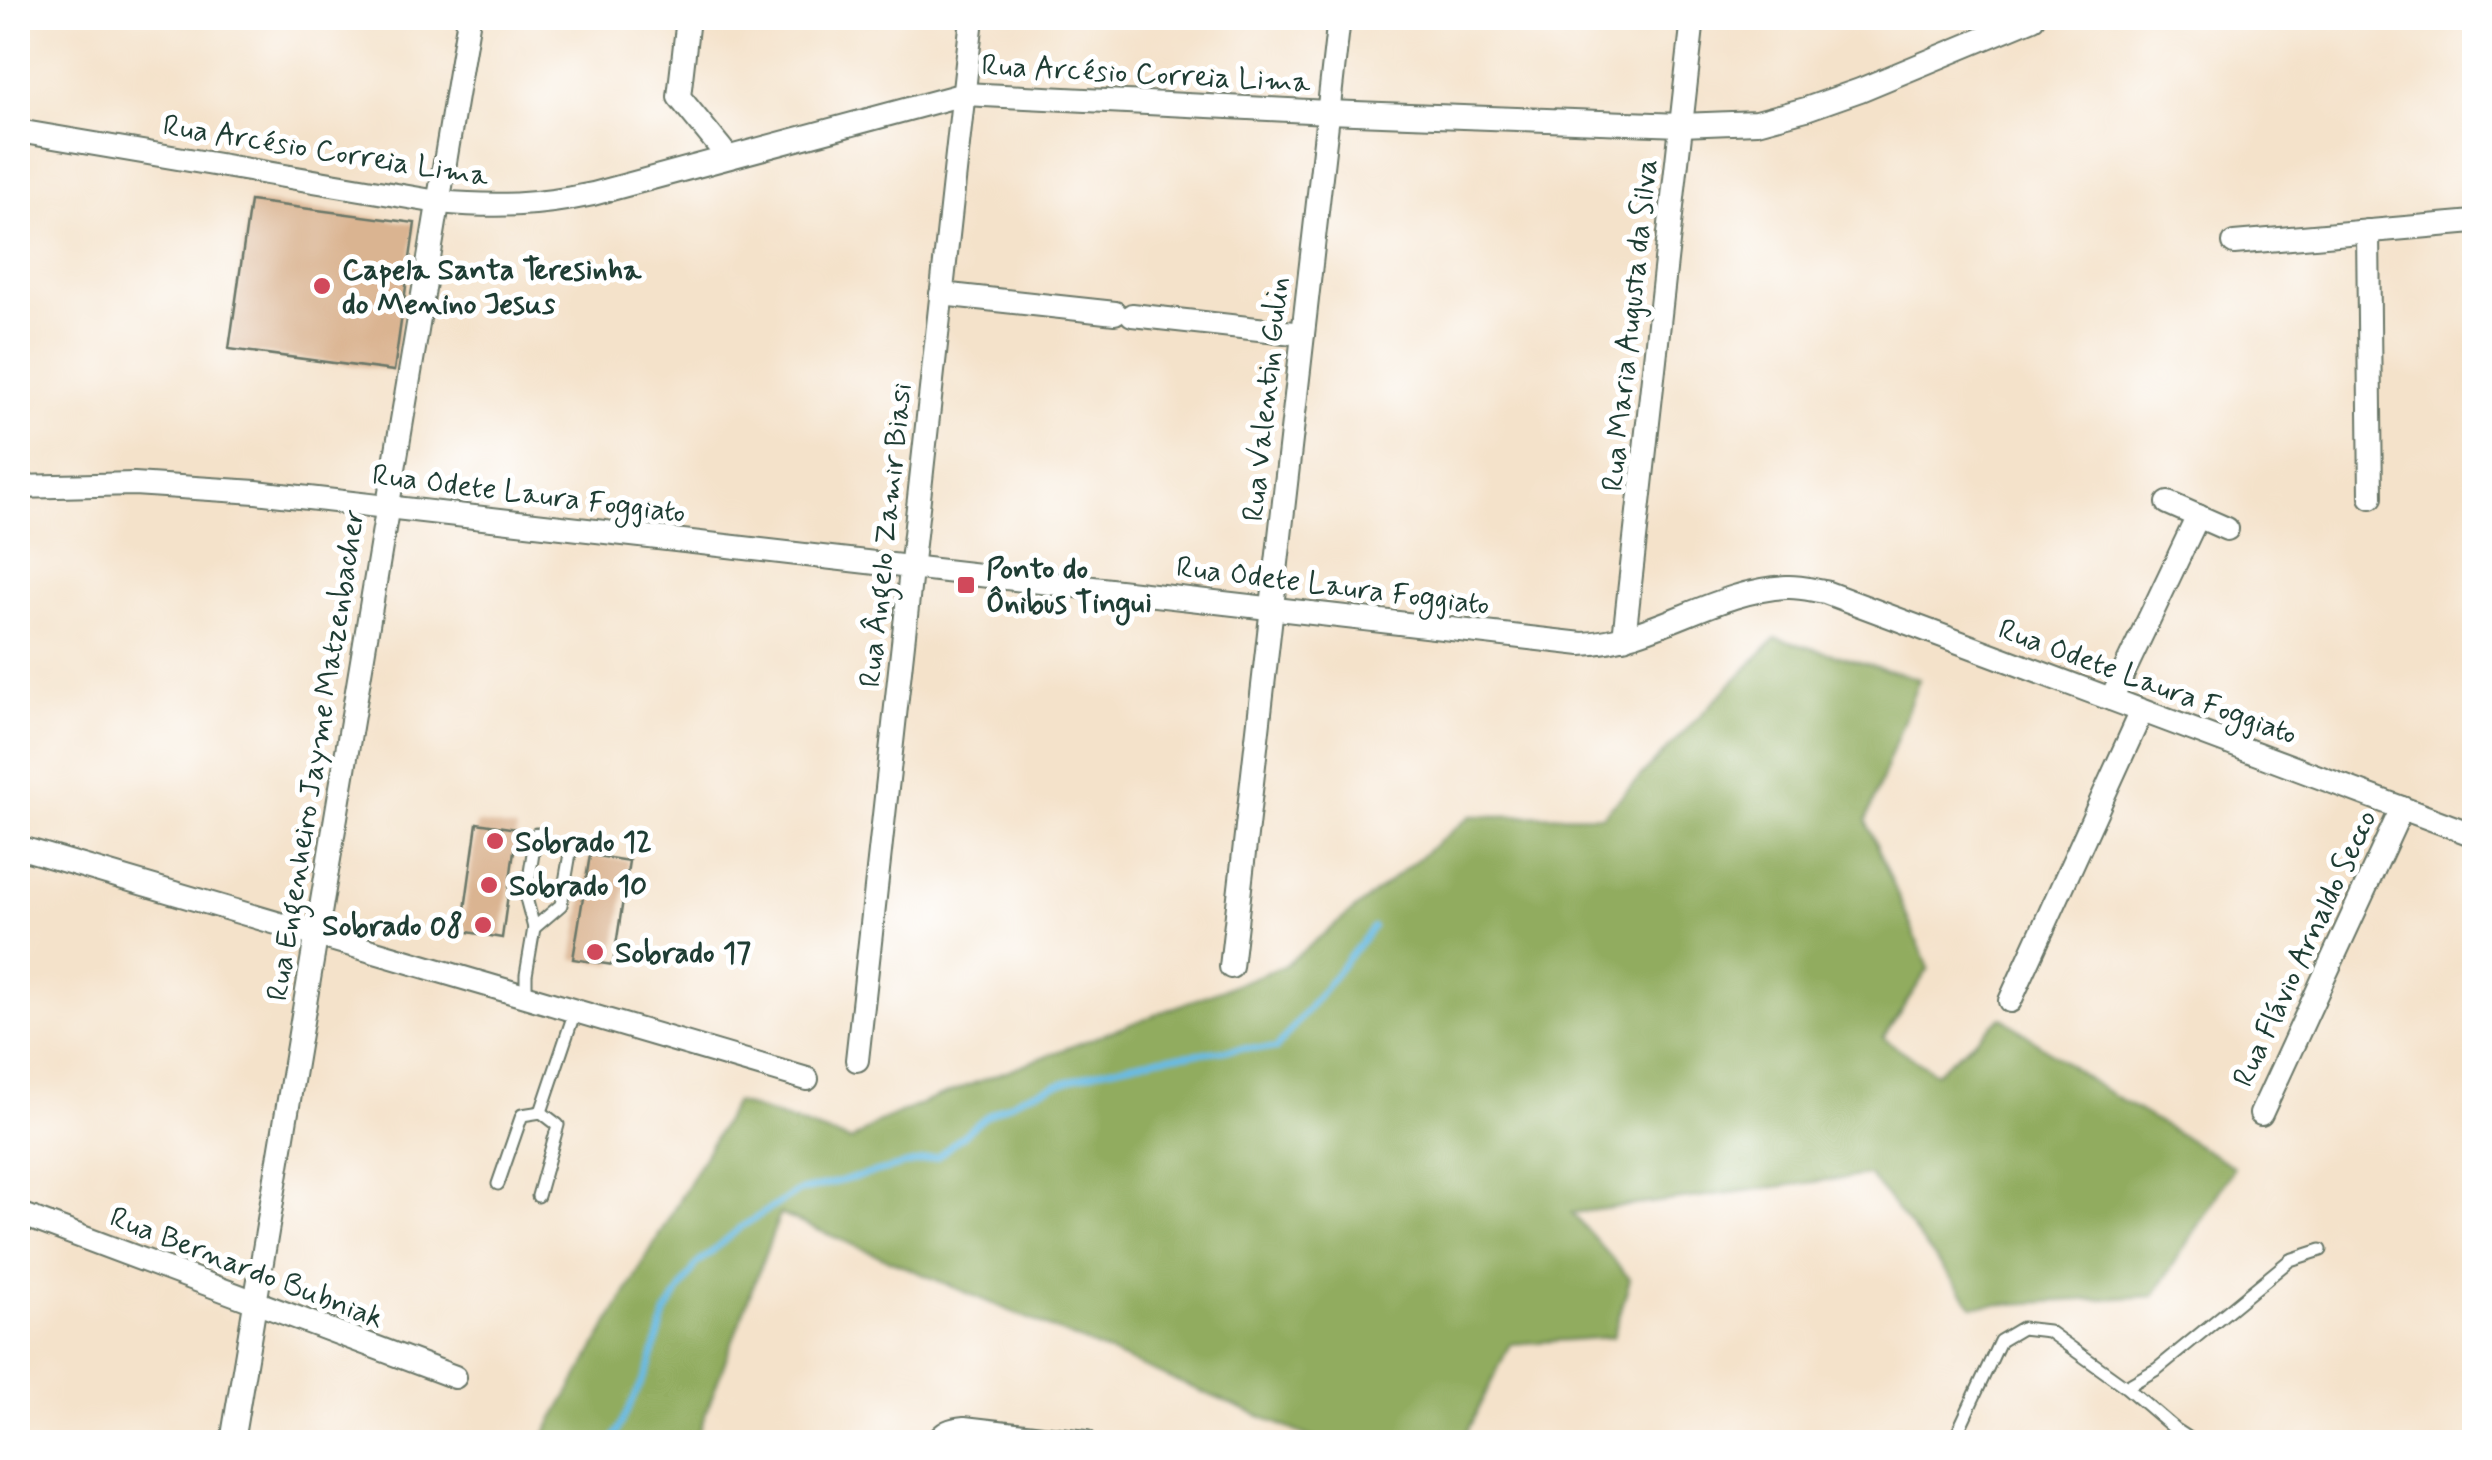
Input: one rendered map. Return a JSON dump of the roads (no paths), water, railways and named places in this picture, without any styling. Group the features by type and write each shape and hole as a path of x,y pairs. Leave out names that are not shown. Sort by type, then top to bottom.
{"street":[{"name":"Rua Engenheiro Jayme Matzenbacher","path":"232,1442 468,18"},
{"path":"688,18 679,97 728,158"},
{"name":"Rua Ângelo Zamir Biasi","path":"856,1060 972,18"},
{"name":"Rua Valentin Gulin","path":"1232,967 1338,18"},
{"name":"Rua Maria Augusta da Silva","path":"1624,638 1693,18"},
{"name":"Rua Arcésio Correia Lima","path":"18,131 438,202 491,206 560,202 964,94 1681,125 1757,122 1806,109 1915,69 2033,18"},
{"path":"2234,243 2474,222"},
{"path":"2368,231 2371,497"},
{"path":"942,294 1303,334"},
{"name":"Rua Odete Laura Foggiato","path":"18,487 194,487 1582,644 1624,638 1758,590 1791,586 1825,592 2474,835"},
{"path":"2168,503 2228,528"},
{"path":"2111,699 2198,516"},
{"path":"2010,1001 2142,711"},
{"name":"Rua Flávio Arnaldo Secco","path":"2261,1114 2402,808"},
{"path":"18,846 807,1079"},
{"name":"Rua Bernardo Bubniak","path":"18,1213 456,1377"},
{"path":"936,1442 952,1429 964,1428 1086,1442"}],"lane":[{"path":"526,996 534,928 526,898 536,834"},
{"path":"534,928 561,905 572,842"},
{"path":"542,1112 575,1011"},
{"path":"498,1184 522,1115 542,1112 558,1126 538,1196"},
{"path":"2126,1387 2157,1369 2290,1260 2321,1250"},
{"path":"1953,1442 2000,1342 2022,1328 2048,1331 2195,1442"}],"waterway":[{"path":"612,1442 649,1368 666,1313 696,1265 741,1227 797,1192 937,1157 985,1117 1025,1095 1102,1070 1158,1058 1244,1048 1276,1049 1373,927"}],"place":[{"name":"Capela Santa Teresinha do Menino Jesus","path":"322,286"},
{"name":"Ponto do Ônibus Tingui","path":"966,585"},
{"name":"Sobrado 12","path":"495,841"},
{"name":"Sobrado 10","path":"489,885"},
{"name":"Sobrado 08","path":"483,925"},
{"name":"Sobrado 17","path":"595,952"}]}
